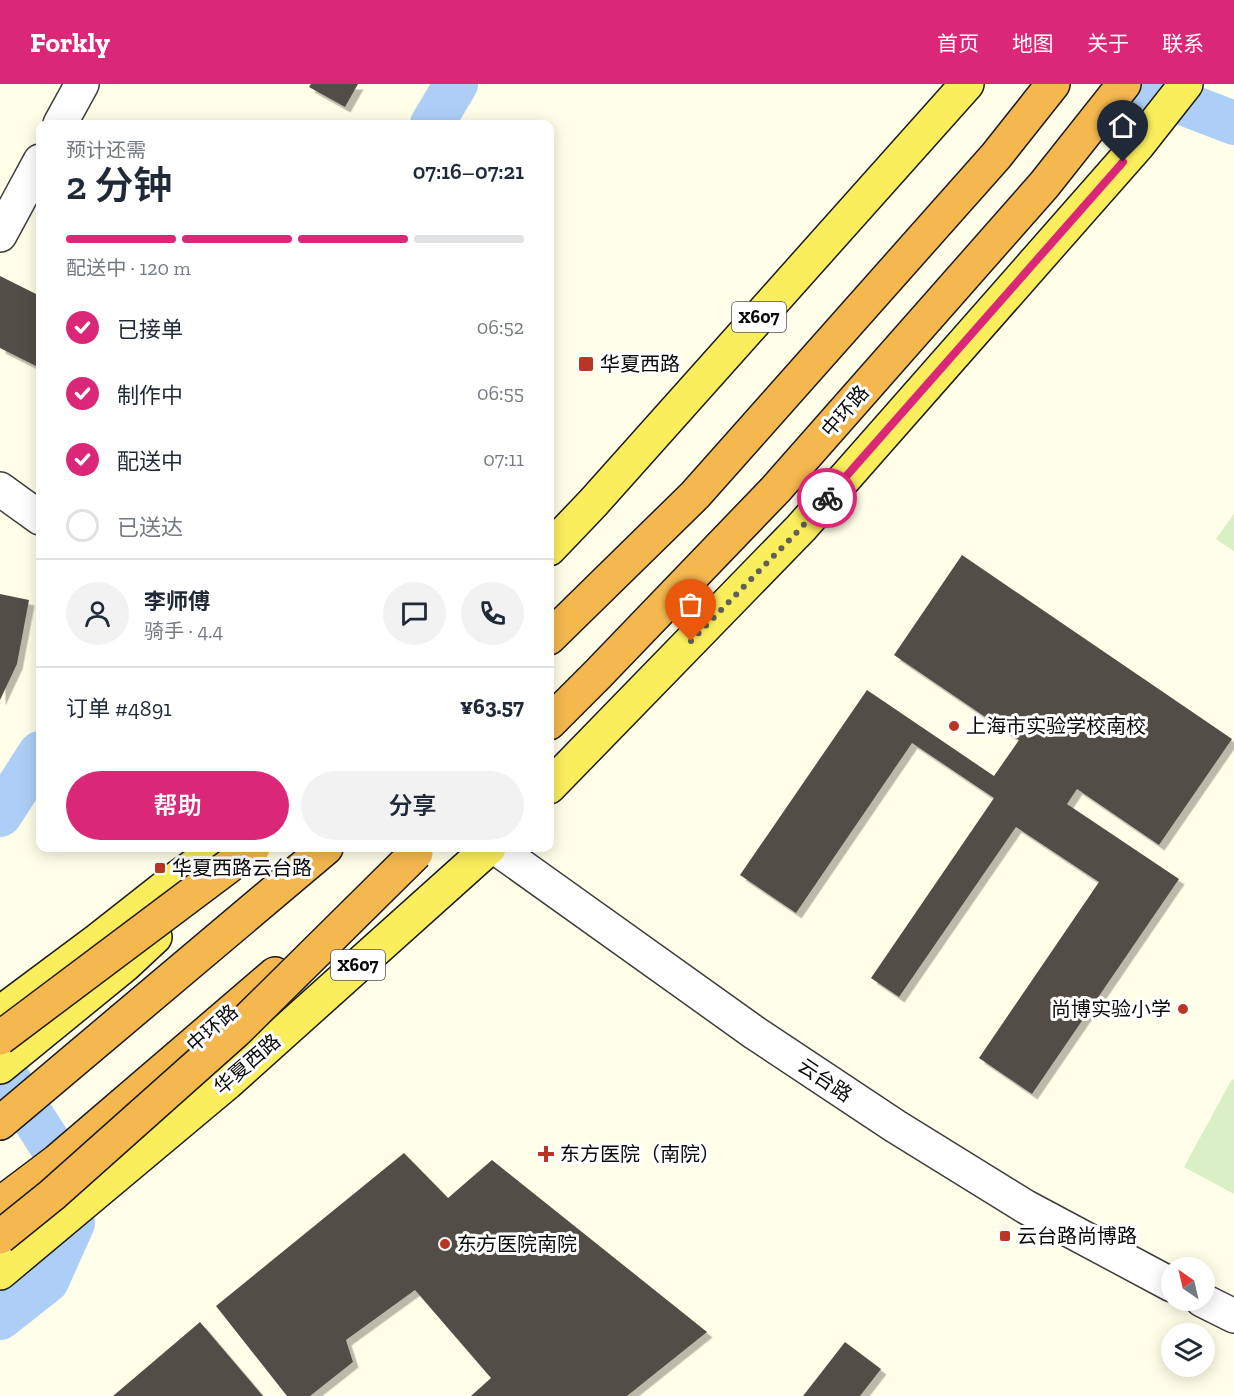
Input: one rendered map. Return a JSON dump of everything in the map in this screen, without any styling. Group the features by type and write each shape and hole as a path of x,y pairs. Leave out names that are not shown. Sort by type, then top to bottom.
{"highway":[{"path":"554,633 695,495 996,156 1053,84"},
{"name":"中环路","path":"554,718 776,489 1044,185 1124,84"},
{"path":"0,1038 247,852"},
{"path":"0,1123 321,852"},
{"path":"0,1237 52,1195 236,1031 417,852"},
{"name":"中环路","path":"0,1204 57,1161 417,852"}],"main road":[{"name":"X607","path":"554,544 967,84"},
{"path":"554,782 801,528 1138,145 1186,84"},
{"path":"0,1012 213,852"},
{"path":"0,1067 125,965 248,852"},
{"name":"华夏西路","path":"0,1222 337,947 483,852"},
{"name":"华夏西路","path":"0,1273 227,1083 485,852"}],"street":[{"path":"62,120 82,84"},
{"path":"0,235 36,168"},
{"path":"0,489 36,515"},
{"name":"云台路","path":"502,852 755,1033 895,1126 1026,1207 1161,1279"},
{"path":"1215,1306 1234,1316"}],"green space":[{"path":"1234,514 1234,551 1216,539"},
{"path":"1232,1079 1234,1080 1234,1194 1184,1167"}],"building":[{"path":"311,84 358,84 345,107 309,87"},
{"path":"0,276 36,294 36,366 0,348"},
{"path":"962,555 1232,739 1159,845 1077,789 1067,804 1179,879 1032,1094 979,1058 1099,882 1016,827 899,997 871,978 994,798 912,743 796,913 740,875 867,690 994,776 1019,740 894,655"},
{"path":"0,594 29,600 17,664 0,700"},
{"name":"东方医院南院","path":"404,1153 448,1198 492,1160 707,1332 627,1396 471,1396 491,1378 415,1290 346,1340 353,1362 310,1396 287,1396 216,1306"},
{"path":"200,1322 263,1396 113,1396"},
{"path":"845,1342 881,1369 860,1396 803,1396"}],"waterway":[{"path":"434,120 456,84"},
{"path":"1133,84 1234,123"},
{"path":"0,815 36,759"},
{"path":"0,1066 61,1161 73,1223 47,1281 0,1318"}],"way so far":[{"path":"691,641 801,528 827,498"}],"place":[{"name":"华夏西路","path":"586,364"},
{"name":"上海市实验学校南校","path":"954,726"},
{"name":"华夏西路云台路","path":"160,868"},
{"name":"尚博实验小学","path":"1183,1009"},
{"name":"东方医院（南院）","path":"546,1154"},
{"name":"云台路尚博路","path":"1005,1236"},
{"name":"东方医院南院","path":"445,1244"}],"route":[{"path":"827,498 1123,162"}]}
